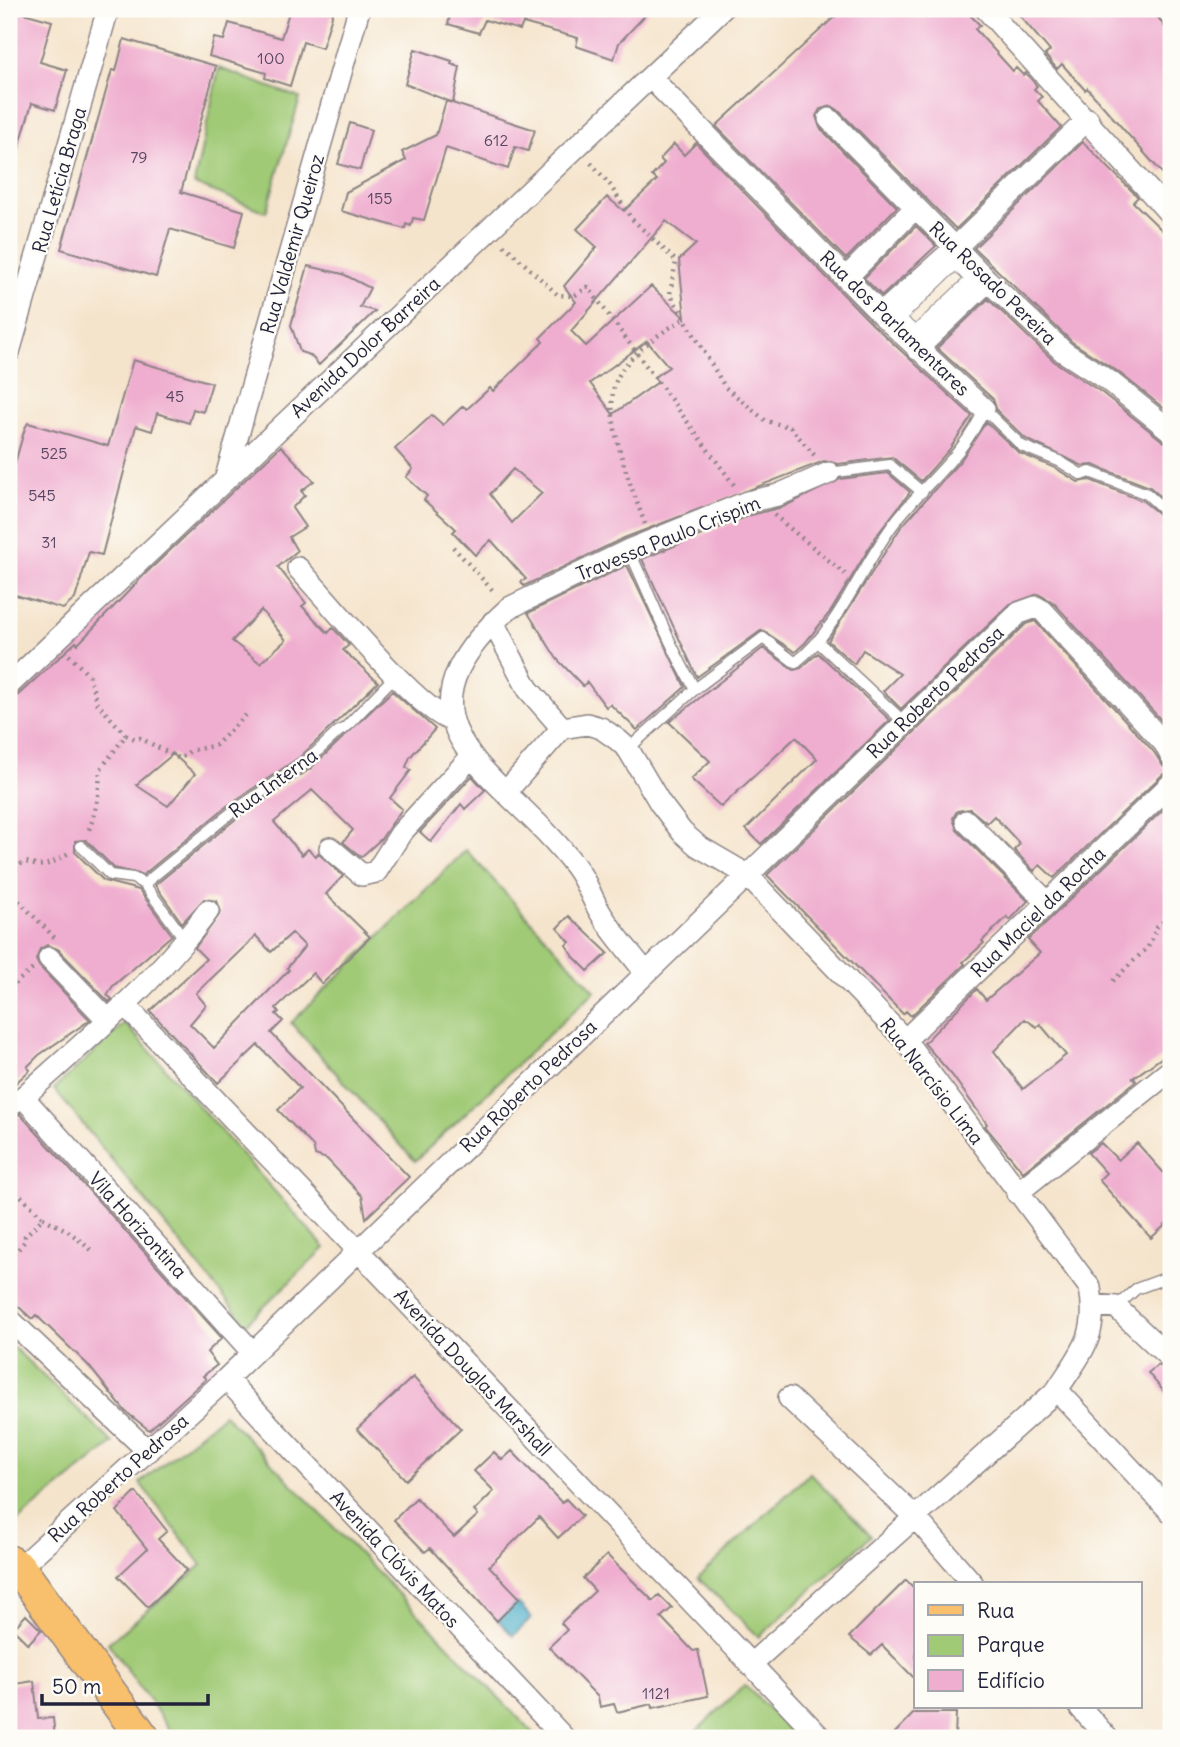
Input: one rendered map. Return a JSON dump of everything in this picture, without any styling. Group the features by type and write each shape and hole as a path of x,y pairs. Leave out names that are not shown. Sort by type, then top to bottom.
{"main road":[{"path":"14,1565 143,1738"}],"street":[{"name":"Rua Letícia Braga","path":"9,352 108,9"},
{"name":"Rua Valdemir Queiroz","path":"225,479 359,9"},
{"name":"Avenida Dolor Barreira","path":"9,685 722,9"},
{"path":"986,9 1171,215"},
{"name":"Rua dos Parlamentares","path":"651,78 881,314 984,409"},
{"name":"Rua Rosado Pereira","path":"829,119 915,208 954,256 988,281 1064,352 1109,381 1171,431"},
{"path":"954,256 958,264 972,277 971,284 918,334 912,333 899,320 899,315 954,256 1087,119"},
{"path":"847,277 915,208"},
{"path":"881,314 954,256"},
{"path":"917,349 988,281"},
{"name":"Travessa Paulo Crispim","path":"501,615 629,550 752,501 779,495 829,473"},
{"path":"298,568 396,675 442,717 451,720"},
{"name":"Rua Roberto Pedrosa","path":"14,1565 148,1451 226,1379 746,874 1025,609 1036,607 1043,611 1165,744 1171,756"},
{"path":"501,615 464,660 452,683 451,720 471,757 575,865 613,933 645,972"},
{"path":"501,615 528,689 562,728"},
{"path":"505,793 562,728 587,724 601,728 628,749"},
{"name":"Rua Narcísio Lima","path":"628,749 677,826 698,846 746,874 905,1040 1085,1281 1093,1305"},
{"path":"330,848 362,875 376,872 407,825 471,757"},
{"name":"Rua Maciel da Rocha","path":"905,1040 1171,785"},
{"path":"966,821 1048,903"},
{"path":"16,1101 125,1005 186,942 208,911"},
{"path":"49,958 108,1020"},
{"name":"Avenida Douglas Marshall","path":"125,1005 821,1738"},
{"path":"1017,1193 1171,1070"},
{"name":"Vila Horizontina","path":"16,1101 253,1353"},
{"path":"750,1665 1057,1390 1089,1339 1094,1319 1093,1305 1116,1307 1171,1359"},
{"path":"9,1319 148,1451"},
{"name":"Avenida Clóvis Matos","path":"226,1379 564,1738"},
{"path":"1057,1390 1171,1512"},
{"path":"789,1398 915,1517 971,1582"},
{"path":"1081,1708 1107,1738"}],"lane":[{"path":"1160,9 1171,24"},
{"path":"628,749 695,689 763,638 796,663 817,641 895,522 979,423 984,409"},
{"name":"Rua dos Parlamentares","path":"984,409 1022,446 1059,461 1082,475 1090,472 1147,494 1171,516"},
{"name":"Travessa Paulo Crispim","path":"829,473 890,465 922,492"},
{"path":"629,550 665,625 673,651 695,689"},
{"path":"817,641 904,722"},
{"name":"Rua Interna","path":"144,884 232,812 305,763 345,728 396,675"},
{"path":"82,846 110,875 133,878 144,884 186,942"},
{"path":"1116,1307 1136,1289 1171,1276"}],"path":[{"path":"577,147 610,185 631,218 676,261 670,294 724,387 766,421 790,427 829,473"},
{"path":"489,230 558,295 575,296 588,288 637,352 651,376 752,501 856,582"},
{"path":"651,541 625,472 612,418 615,381 637,352 684,318"},
{"path":"453,547 501,615"},
{"path":"56,642 89,676 97,703 126,735 140,738 180,758 190,751 216,745 246,715"},
{"path":"9,873 24,862 35,865 58,860 82,846 96,814 102,786 100,770 126,735"},
{"path":"1113,981 1147,947 1157,927 1171,915"},
{"path":"9,1189 19,1194 43,1218 68,1231 95,1253"},
{"path":"9,1260 25,1241 25,1236 43,1218"}],"green space":[{"path":"219,68 300,98 266,212 194,184"},
{"path":"466,850 595,991 415,1161 291,1023"},
{"path":"125,1023 325,1248 246,1324 54,1089"},
{"path":"9,1343 113,1443 9,1528"},
{"path":"224,1414 538,1738 176,1738 108,1643 202,1565 140,1483"},
{"path":"810,1473 871,1536 759,1637 698,1578"},
{"path":"745,1685 797,1738 689,1738"}],"water":[{"path":"513,1603 519,1604 532,1618 513,1636 495,1617"}],"building":[{"path":"9,9 52,21 40,62 67,70 55,110 32,103 14,165 9,164 9,61 13,45 9,44"},
{"path":"290,9 334,9 322,48 303,42 290,86 265,78 266,73 209,56 214,38 224,40 229,23 281,38"},
{"path":"452,9 651,9 619,43 614,59 576,46 578,38 523,23 520,30 485,20 479,33 448,24"},
{"path":"843,9 964,9 980,25 975,29 1013,71 1016,68 1023,75 1026,73 1037,86 1034,89 1042,97 1038,101 1061,127 956,229 838,110 832,106 820,109 816,116 820,128 897,207 846,259 716,126"},
{"path":"1014,9 1091,9 1096,14 1102,9 1152,9 1171,36 1171,164 1162,173 1087,88 1085,90 1062,64 1057,69 1045,55 1050,51"},
{"path":"124,39 216,66 181,192 244,211 234,248 170,229 156,277 61,249 112,70 116,71"},
{"path":"415,49 452,61 451,64 460,67 453,103 405,84"},
{"path":"446,101 535,130 528,151 515,147 508,169 446,148 424,220 413,218 411,226 406,224 405,229 341,211 346,192 406,160 402,152 436,135"},
{"path":"350,123 371,130 360,170 338,164"},
{"path":"1083,142 1138,197 1133,202 1171,239 1171,414 1117,371 1072,342 974,248"},
{"path":"696,143 872,324 972,416 949,450 921,481 892,457 838,464 824,461 624,538 524,586 521,582 526,579 491,540 475,555 453,532 456,529 424,500 427,496 406,477 413,469 395,449 432,415 443,425 463,406 467,409 490,388 493,391 543,342 540,338 576,302 564,286 597,247 577,229 607,197 624,211 657,180 652,176 664,163 660,159 674,144 684,155","holes":["666,221 696,244 679,260 685,318 651,286 586,346 571,331","647,341 669,367 654,377 658,382 613,414 590,383","513,469 542,493 512,523 490,494"]},
{"path":"916,226 936,246 882,296 864,278"},
{"path":"308,266 343,274 370,288 360,307 375,311 319,365 310,355 300,352 291,325"},
{"path":"988,299 1055,362 1101,392 1163,441 1171,444 1171,506 1150,487 1093,465 1083,466 1026,439 997,411 993,399 937,348"},
{"path":"133,360 212,383 203,412 193,409 189,423 157,413 152,431 136,426 102,555 89,552 75,599 63,609 9,593 9,484 25,428 28,423 108,446"},
{"path":"986,422 1019,453 1055,468 1078,482 1090,480 1143,501 1171,524 1171,618 1165,619 1171,637 1171,731 1053,602 1038,594 1010,604 901,709 883,691 900,674 863,650 854,664 828,641 901,527 961,460"},
{"path":"281,446 314,481 301,491 305,495 292,508 305,527 289,537 297,551 278,567 306,603 302,606 328,633 333,628 349,645 343,650 378,682 300,757 227,806 143,875 114,868 86,840 75,841 75,852 104,881 139,890 172,935 113,986 107,995 112,999 109,1002 58,949 47,945 40,949 36,960 39,966 90,1020 39,1055 27,1067 30,1070 9,1089 9,698 18,695 76,642 78,644 145,574","holes":["261,610 286,640 260,663 232,641","173,754 195,774 168,806 136,785"]},
{"path":"888,473 910,492 877,535 831,611 805,643 795,652 762,630 697,677 642,559 751,515 783,507 840,479"},
{"path":"627,565 685,687 637,730 610,704 606,707 587,682 583,686 557,659 528,613"},
{"path":"1035,621 1154,752 1163,766 1171,771 1162,775 1054,878 1040,865 1034,871 1014,850 1020,844 994,816 987,823 970,809 957,811 953,818 957,830 1028,901 1010,920 1007,917 982,941 984,943 963,962 965,964 911,1016 906,1011 903,1014 767,875 1026,624"},
{"path":"763,648 794,670 801,668 818,653 890,720 761,844 746,829 817,759 796,737 721,807 691,779 710,761 669,722"},
{"path":"392,691 435,729 410,757 406,767 411,770 390,798 402,809 381,839 361,857 343,842 353,830 312,790 274,822 302,855 308,849 316,856 318,853 343,876 326,894 370,937 322,984 313,973 276,1008 279,1012 276,1014 283,1021 271,1033 409,1177 366,1218 362,1196 327,1159 315,1155 313,1146 278,1110 300,1088 258,1045 218,1083 150,1011 206,959 195,948 221,912 217,901 204,899 182,923 155,885 237,818 310,769","holes":["292,933 305,946 287,968 289,970 214,1048 190,1024 206,1005 196,993 256,936 271,952"]},
{"path":"472,776 485,790 465,809 461,804 431,842 420,832"},
{"path":"1171,802 1171,1051 1133,1078 1136,1081 1023,1172 985,1126 987,1124 952,1075 924,1043 977,989 986,1000 1040,953 1028,940","holes":["1025,1019 1037,1027 1040,1024 1066,1055 1023,1089 994,1051"]},
{"path":"569,916 608,953 588,971 574,957 566,945 570,942 557,928"},
{"path":"20,1114 222,1338 207,1352 217,1365 203,1376 206,1379 149,1430 125,1411 88,1365 36,1315 32,1319 9,1298 9,1118"},
{"path":"1101,1143 1118,1160 1137,1143 1171,1181 1171,1220 1151,1238 1099,1180 1106,1173 1088,1153"},
{"path":"1158,1365 1171,1372 1171,1400 1148,1373"},
{"path":"413,1377 461,1429 406,1480 357,1429"},
{"path":"512,1451 562,1503 566,1499 582,1516 558,1538 539,1517 489,1566 520,1598 497,1621 430,1548 425,1552 394,1520 416,1498 454,1537 478,1515 474,1511 494,1491 474,1471 494,1452 502,1460"},
{"path":"136,1492 167,1531 158,1539 187,1570 148,1607 118,1576 147,1549 117,1511"},
{"path":"607,1555 653,1601 659,1595 672,1608 661,1617 693,1651 698,1650 708,1696 653,1708 652,1704 617,1712 614,1704 600,1707 598,1697 549,1647 567,1630 561,1623 595,1591 583,1578"},
{"path":"906,1580 914,1588 914,1678 882,1645 871,1655 849,1637"},
{"path":"26,1615 41,1630 28,1644 13,1629"},
{"path":"34,1681 38,1719 53,1718 55,1738 9,1738 9,1685"},
{"path":"914,1713 956,1713 955,1738 890,1738"}]}
